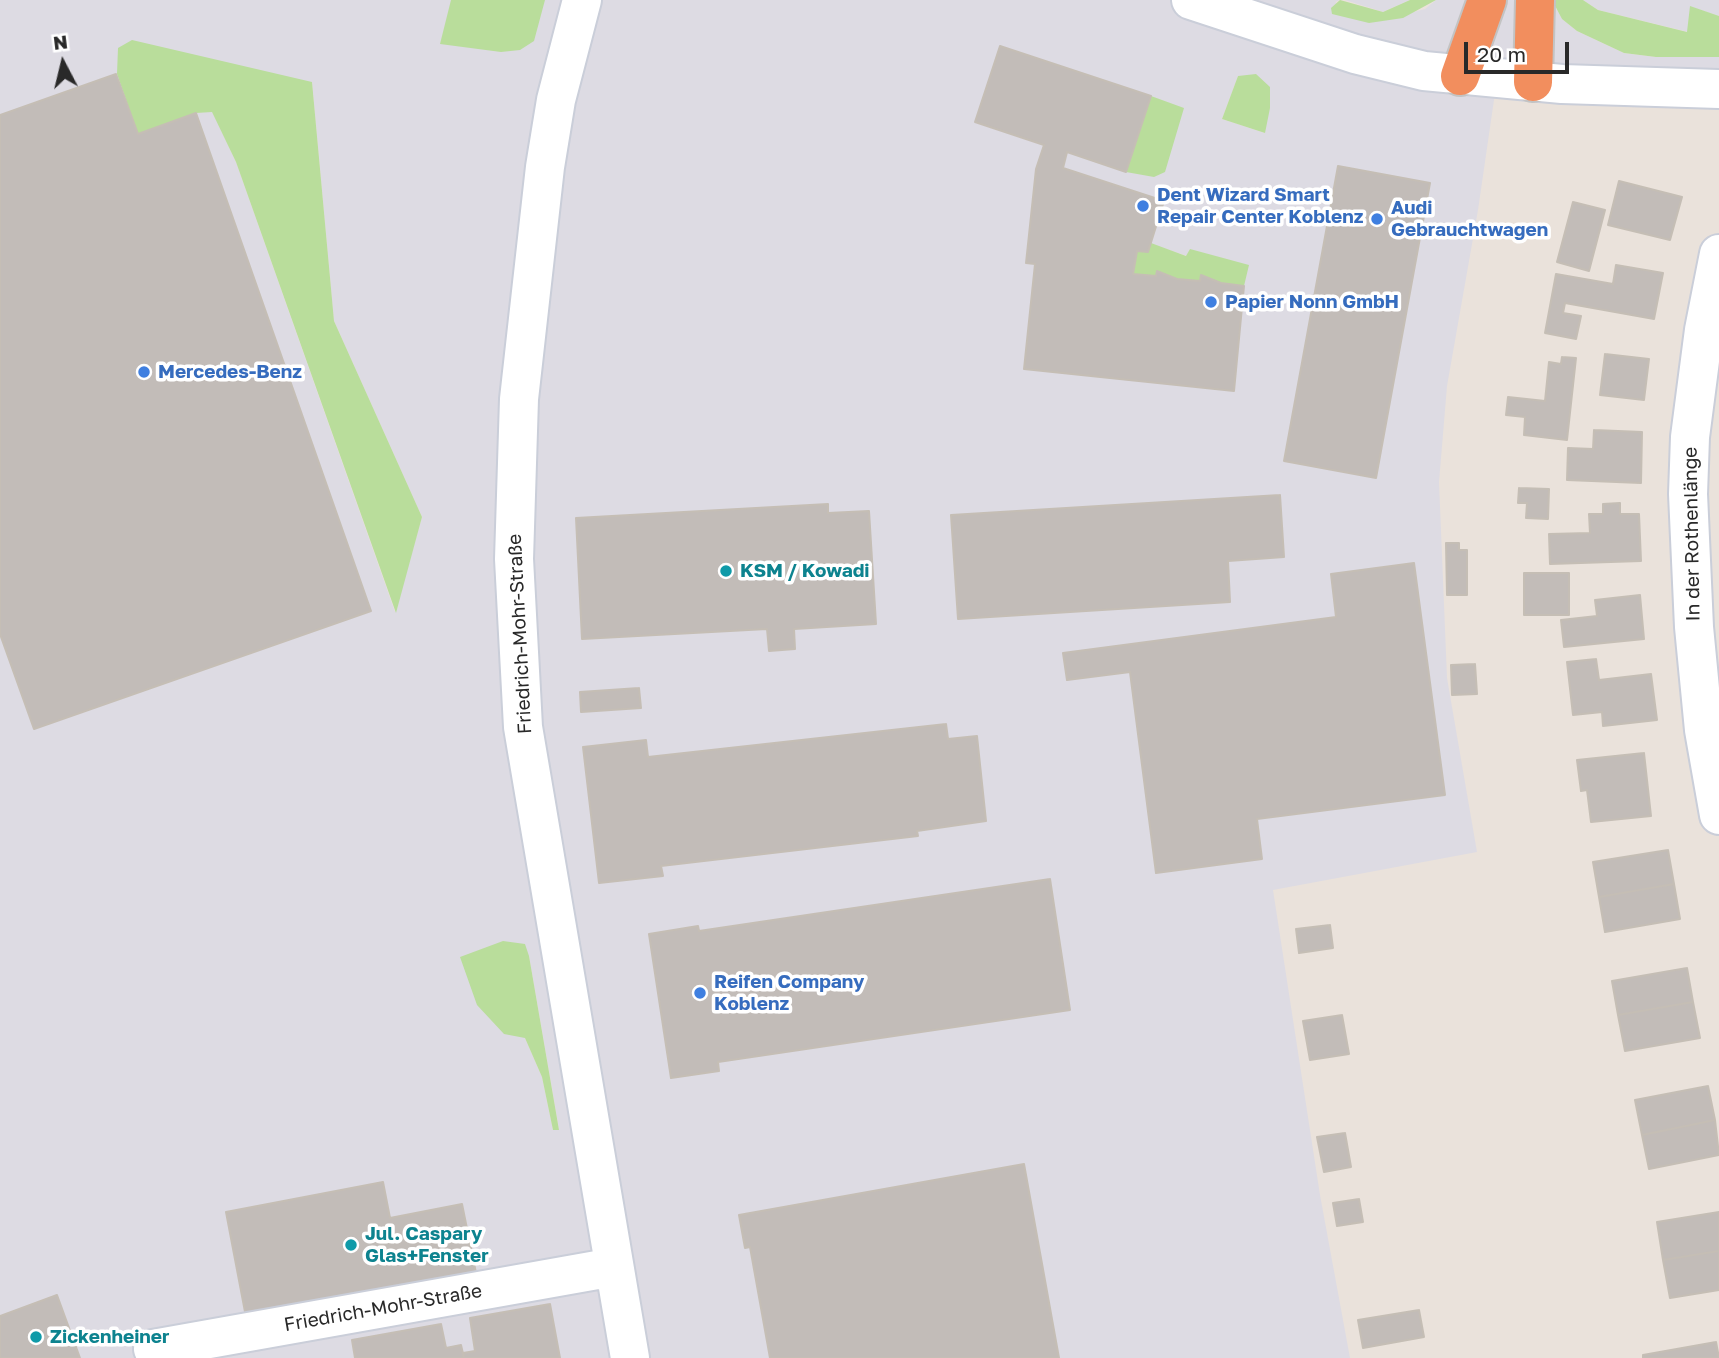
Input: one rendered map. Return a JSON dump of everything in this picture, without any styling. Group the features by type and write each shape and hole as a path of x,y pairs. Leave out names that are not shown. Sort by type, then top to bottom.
{"highway":[{"path":"1460,76 1487,0"},
{"path":"1533,82 1535,0"}],"street":[{"name":"Friedrich-Mohr-Straße","path":"582,0 556,100 544,180 519,399 514,559 523,727 630,1358"},
{"path":"1191,0 1355,54 1424,71 1533,82 1648,89 1719,89"},
{"name":"In der Rothenlänge","path":"1719,254 1703,330 1690,437 1688,494 1696,653 1704,730 1719,815"},
{"name":"Friedrich-Mohr-Straße","path":"153,1349 614,1267"}],"shaded area":[{"path":"0,0 1340,0 1335,2 1369,23 1425,9 1436,0 1552,0 1562,19 1577,31 1624,53 1656,57 1719,57 1719,91 1496,86 1478,210 1447,386 1439,482 1447,678 1477,852 1273,890 1320,1195 1350,1358 0,1358","holes":["1238,76 1265,133 1222,119","312,82 334,321 422,517 395,612 236,162 212,111 196,113","1151,244 1187,256 1190,249 1244,285 1221,283 1201,275 1177,279 1157,271 1156,275 1148,252","529,956 559,1130 553,1130 542,1077 525,1038"]},
{"path":"1345,0 1410,0 1383,12"},
{"path":"1583,0 1719,0 1719,16 1691,7 1688,32 1598,10"}],"green space":[{"path":"451,0 545,0 534,41 520,50 501,52 440,44"},
{"path":"1340,0 1383,12 1410,0 1436,0 1403,18 1369,23 1332,14 1331,8"},
{"path":"1552,0 1583,0 1598,10 1687,32 1690,6 1719,16 1719,57 1656,57 1624,53 1577,31 1562,19"},
{"path":"132,40 312,82 334,321 422,517 396,613 236,162 212,112 196,113 138,134 117,74 118,48"},
{"path":"1256,74 1270,87 1270,108 1265,133 1222,119 1238,76"},
{"path":"1151,96 1184,108 1165,172 1154,177 1126,172"},
{"path":"1151,243 1186,256 1190,249 1249,265 1244,286 1221,283 1202,275 1200,281 1177,279 1157,271 1156,276 1133,274 1137,251 1148,252"},
{"path":"503,941 525,944 529,956 559,1130 553,1130 542,1077 525,1038 504,1034 477,1005 460,957"}],"building":[{"path":"1000,46 1151,96 1126,172 1067,152 1063,168 1164,201 1148,252 1137,251 1133,274 1156,276 1157,271 1177,279 1200,281 1201,275 1221,283 1244,286 1234,391 1024,369 1035,264 1026,263 1036,169 1044,145 975,122"},
{"name":"Mercedes-Benz","path":"116,74 138,134 196,113 371,611 34,729 0,634 0,115"},
{"path":"1338,166 1430,183 1376,478 1284,461"},
{"path":"1619,181 1682,197 1670,240 1608,225"},
{"path":"1573,202 1605,210 1589,271 1557,262"},
{"path":"1616,265 1663,273 1654,319 1565,303 1563,313 1581,316 1576,339 1545,333 1556,274 1613,284"},
{"path":"1605,354 1649,359 1644,400 1600,395"},
{"path":"1562,357 1576,358 1567,440 1524,435 1525,417 1506,415 1508,397 1545,401 1549,362 1561,364"},
{"path":"1594,430 1642,432 1641,483 1567,480 1568,448 1593,449"},
{"path":"1519,488 1549,489 1548,519 1526,518 1527,503 1518,503"},
{"path":"1280,495 1284,557 1228,561 1230,602 958,619 951,515"},
{"path":"1620,503 1620,514 1639,514 1641,561 1550,564 1549,534 1590,533 1589,514 1603,514 1603,504"},
{"name":"KSM / Kowadi","path":"828,504 828,513 869,511 876,624 794,629 795,649 769,651 767,629 582,639 576,518"},
{"path":"1446,543 1459,543 1459,550 1467,550 1467,595 1447,595"},
{"path":"1414,563 1445,795 1257,819 1262,859 1156,873 1130,672 1067,680 1063,653 1336,617 1331,574"},
{"path":"1524,573 1569,573 1569,615 1524,615"},
{"path":"1640,595 1644,639 1564,647 1561,620 1597,616 1595,600"},
{"path":"1596,659 1599,680 1651,674 1657,720 1603,726 1602,712 1573,715 1567,662"},
{"path":"1475,664 1477,694 1452,695 1451,665"},
{"path":"639,688 641,708 581,712 580,692"},
{"path":"946,724 948,739 977,736 986,821 917,831 918,836 661,866 663,876 599,883 583,747 646,740 648,757"},
{"path":"1644,753 1651,816 1591,822 1587,790 1581,791 1577,760"},
{"path":"1668,850 1674,884 1599,897 1593,862"},
{"path":"1050,879 1070,1010 718,1062 719,1071 671,1078 649,934 698,926 699,931"},
{"path":"1674,884 1680,919 1605,932 1599,897"},
{"path":"1330,925 1333,948 1299,953 1296,929"},
{"path":"1687,968 1693,1002 1618,1015 1612,981"},
{"path":"1693,1002 1700,1038 1625,1051 1618,1015"},
{"path":"1342,1015 1349,1054 1310,1060 1303,1021"},
{"path":"1708,1086 1715,1120 1642,1135 1635,1100"},
{"path":"1715,1120 1719,1155 1649,1169 1642,1135"},
{"path":"1345,1133 1351,1167 1324,1172 1317,1137"},
{"path":"1024,1164 1059,1358 770,1358 750,1247 745,1248 739,1215"},
{"name":"Jul. Caspary Glas+Fenster","path":"383,1182 390,1218 462,1204 476,1273 246,1317 226,1212"},
{"path":"1359,1199 1363,1222 1337,1226 1333,1203"},
{"path":"1719,1212 1719,1251 1663,1260 1657,1222"},
{"path":"1719,1251 1719,1290 1670,1298 1663,1260"},
{"name":"Zickenheiner","path":"57,1295 80,1358 0,1358 0,1316"},
{"path":"550,1304 560,1358 464,1358 463,1353 475,1351 470,1318"},
{"path":"1419,1310 1424,1337 1363,1348 1358,1320"},
{"path":"441,1324 446,1348 461,1345 464,1358 355,1358 352,1340"},
{"path":"1716,1342 1719,1358 1643,1358 1643,1355"}],"place":[{"name":"Dent Wizard Smart Repair Center Koblenz","path":"1143,206"},
{"name":"Audi Gebrauchtwagen","path":"1377,219"},
{"name":"Papier Nonn GmbH","path":"1211,302"},
{"name":"Mercedes-Benz","path":"144,372"},
{"name":"KSM / Kowadi","path":"726,571"},
{"name":"Reifen Company Koblenz","path":"700,993"},
{"name":"Jul. Caspary Glas+Fenster","path":"351,1245"},
{"name":"Zickenheiner","path":"36,1337"}]}
